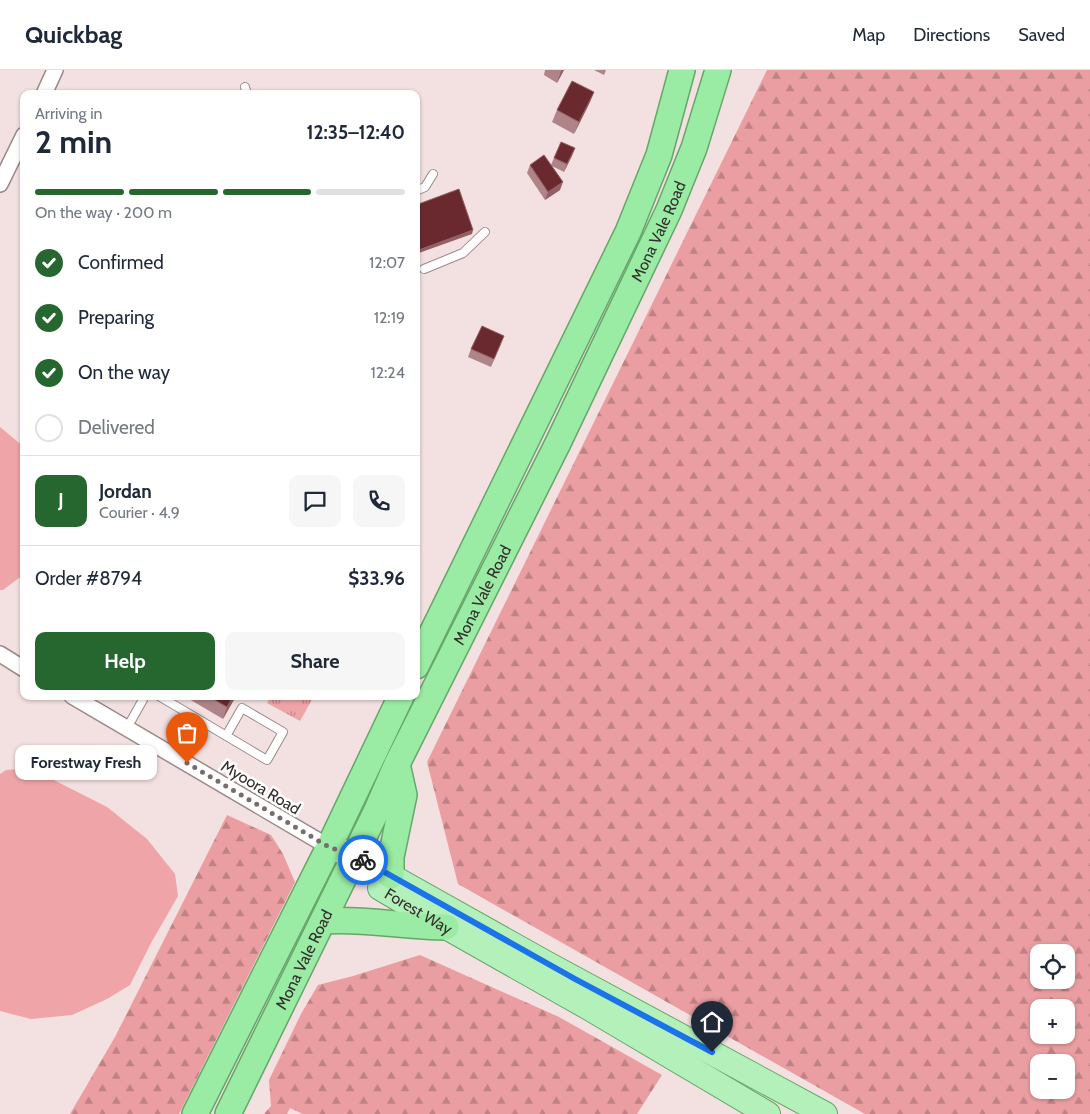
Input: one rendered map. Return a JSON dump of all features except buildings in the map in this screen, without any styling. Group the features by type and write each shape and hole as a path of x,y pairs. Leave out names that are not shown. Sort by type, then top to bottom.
{"highway":[{"name":"Mona Vale Road","path":"420,658 628,232 660,155 682,70"},
{"name":"Mona Vale Road","path":"228,1114 323,921 397,764 558,443 669,210 694,148 718,70"},
{"name":"Mona Vale Road","path":"196,1114 329,847 399,700"},
{"path":"390,876 391,857 404,795 397,764"},
{"path":"323,921 344,920 426,928 446,927"}],"main road":[{"name":"Forest Way","path":"329,847 446,927 589,1008 768,1114"},
{"name":"Forest Way","path":"351,862 390,876 561,972 825,1114"}],"street":[{"path":"46,90 55,70"},
{"path":"0,184 20,143"},
{"path":"0,654 20,666"},
{"name":"Myoora Road","path":"79,700 329,847"}],"lane":[{"path":"420,189 425,187 434,174"},
{"path":"424,269 463,253 485,232"},
{"path":"127,728 143,700"},
{"path":"166,700 226,736 267,760 283,732 242,708 226,736"}],"green space":[{"path":"767,70 1090,70 1090,1114 865,1114 458,884 427,762"},
{"path":"0,427 20,444 20,577 3,590 0,590"},
{"path":"269,700 312,700 300,721 267,703"},
{"path":"30,768 107,807 147,839 175,874 178,896 130,985 107,999 72,1015 31,1019 0,1011 0,774 6,770"},
{"path":"227,815 271,835 283,854 295,882 179,1114 70,1114 115,1037"},
{"path":"420,955 559,1017 662,1075 637,1114 303,1114 290,1108 287,1114 264,1114 271,1106 269,1080 301,1014 318,985"}],"way so far":[{"path":"187,763 329,847 363,860"}],"place":[{"name":"Forestway Fresh","path":"187,763"}],"route":[{"path":"363,860 653,1022 712,1052"}]}
